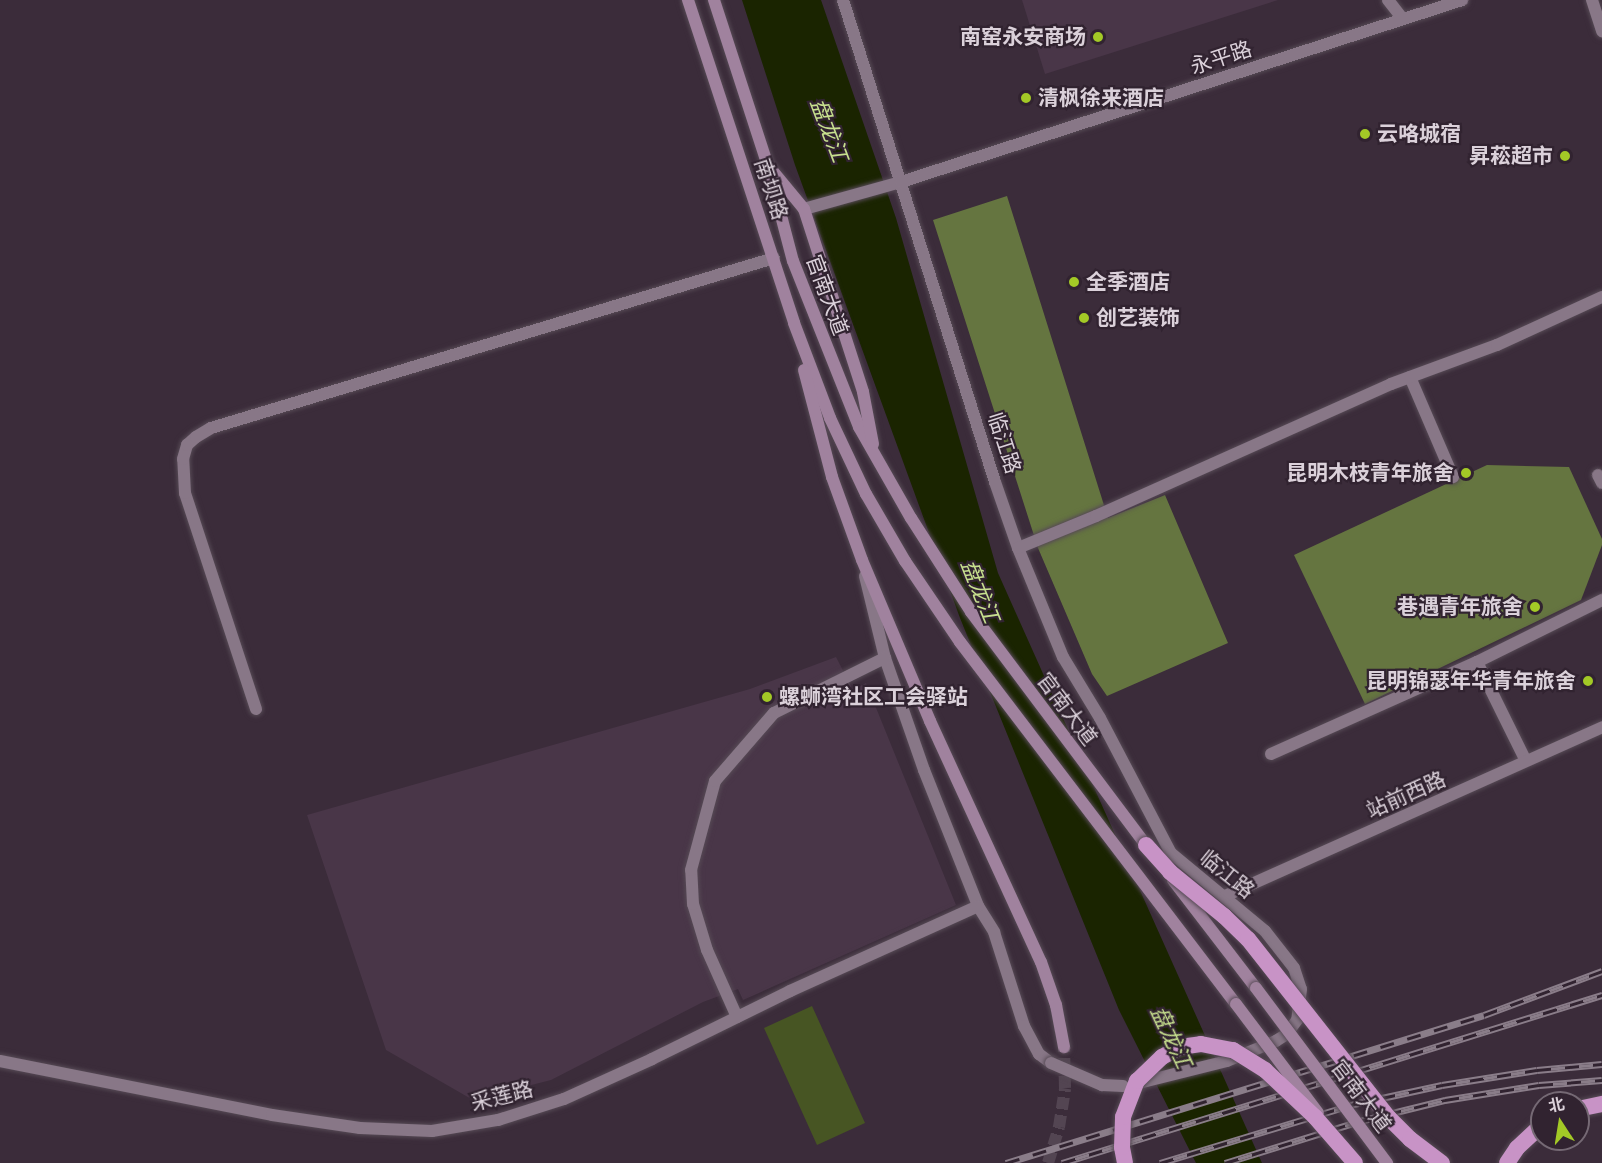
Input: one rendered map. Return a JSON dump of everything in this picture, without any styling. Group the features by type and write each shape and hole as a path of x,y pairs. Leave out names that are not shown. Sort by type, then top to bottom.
{"highway":[{"path":"1146,845 1170,872 1235,926 1389,1118 1410,1139 1442,1163"},
{"path":"1125,1163 1122,1147 1123,1117 1137,1081 1162,1057 1180,1047 1201,1044 1233,1050 1265,1070 1315,1117 1355,1163"},
{"path":"1507,1163 1517,1148 1530,1136"}],"main road":[{"name":"南坝路","path":"688,0 818,390"},
{"name":"南坝路","path":"714,0 768,166 785,236"},
{"path":"768,166 808,208 863,392 875,456"},
{"name":"官南大道","path":"785,236 838,379 875,456 970,612 1388,1163"},
{"path":"774,258 823,447 862,560 932,727 1041,962 1056,1005 1064,1047"},
{"name":"官南大道","path":"818,390 853,470 901,554 960,642 1355,1163"}],"street":[{"name":"临江路","path":"843,0 995,482 1018,548 1063,657 1100,718 1163,842 1171,853 1265,931 1294,968 1301,989 1297,1020 1287,1034 1276,1041 1227,1060 1116,1088 1102,1085 1050,1063 1039,1054 1024,1026 994,932 978,906 924,770 885,658 862,560"},
{"path":"1388,0 1403,19"},
{"name":"永平路","path":"808,208 901,182 1462,0"},
{"path":"1592,0 1602,31"},
{"path":"256,709 185,493 182,476 183,459 188,445 196,437 211,428 774,258"},
{"path":"1018,548 1096,516 1410,377 1497,345 1602,297"},
{"path":"1410,377 1453,477"},
{"path":"1271,754 1477,662 1602,600"},
{"path":"737,1017 707,950 693,904 691,870 715,781 774,713 885,658"},
{"path":"1477,662 1526,761"},
{"name":"站前西路","path":"1225,896 1602,727"},
{"name":"采莲路","path":"0,1061 272,1115 360,1128 432,1131 498,1120 564,1099 978,906"}],"shaded area":[{"name":"南窑永安商场","path":"1022,0 1278,0 1045,74"},
{"path":"1007,196 1108,518 1165,495 1228,643 1107,696 1092,674 1038,548 933,220"},
{"path":"1487,465 1569,467 1602,539 1602,545 1581,600 1365,704 1294,555"},
{"path":"836,657 853,690 866,683 956,905 743,1000 738,989 703,1002 551,1080 473,1100 386,1050 307,815 750,689"},
{"path":"812,1006 865,1123 817,1145 764,1028"}],"water":[{"name":"盘龙江","path":"742,0 821,0 896,218 998,573 1262,1163 1196,1163 1119,1010 960,618 795,165"}],"tunnel":[{"path":"1048,1163 1059,1127 1065,1088 1064,1047"}],"railway":[{"path":"1006,1163 1484,1015 1602,971"},
{"path":"1062,1163 1602,995"},
{"path":"1160,1163 1354,1104 1442,1085 1537,1070 1602,1064"},
{"path":"1225,1163 1360,1121 1445,1100 1539,1085 1602,1080"}],"place":[{"name":"南窑永安商场","path":"1098,37"},
{"name":"清枫徐来酒店","path":"1026,98"},
{"name":"云咯城宿","path":"1365,134"},
{"name":"昇菘超市","path":"1565,156"},
{"name":"全季酒店","path":"1074,282"},
{"name":"创艺装饰","path":"1084,318"},
{"name":"昆明木枝青年旅舍","path":"1466,473"},
{"name":"巷遇青年旅舍","path":"1535,607"},
{"name":"昆明锦瑟年华青年旅舍","path":"1588,681"},
{"name":"螺蛳湾社区工会驿站","path":"767,697"}]}
